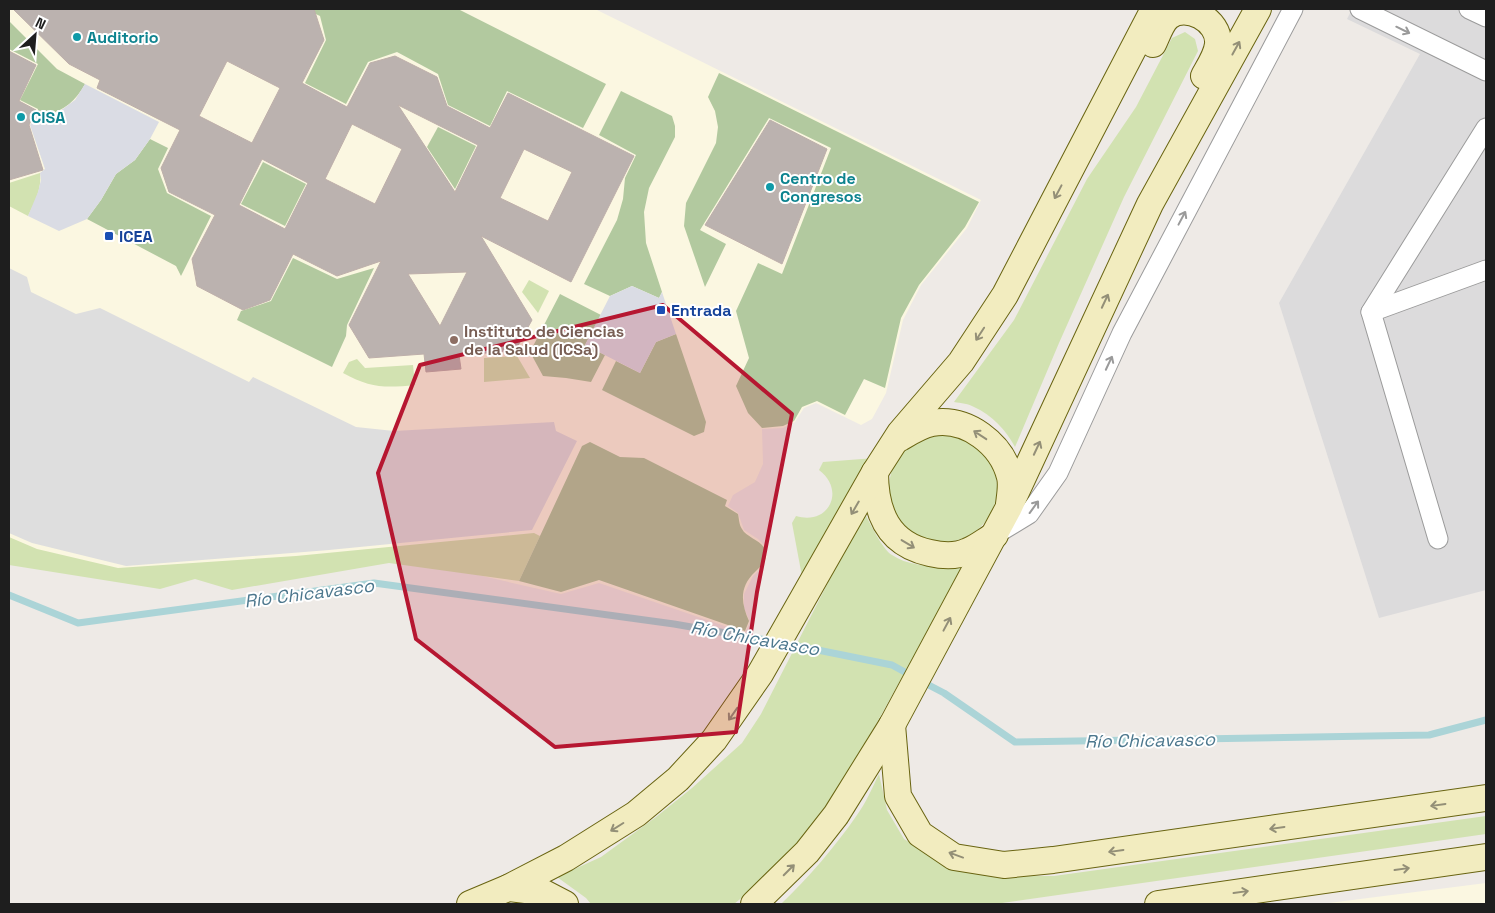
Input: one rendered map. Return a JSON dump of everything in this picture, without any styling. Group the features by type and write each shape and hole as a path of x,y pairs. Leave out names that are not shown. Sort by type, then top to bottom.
{"main road":[{"path":"470,904 508,888 566,858 636,814 678,779 714,740 760,674 894,442 961,362 1005,295 1154,9"},
{"path":"754,904 807,852 836,815 892,726 1009,507 1150,204 1258,9"},
{"path":"1071,168 1126,96 1166,19 1173,14 1184,12 1197,14 1208,20 1215,30 1218,44 1213,60 1144,190 1130,248"},
{"path":"894,442 912,431 932,423 964,426 979,434 993,444 1005,462 1011,479 1009,507"},
{"path":"875,472 875,493 887,525 894,535 920,551 953,556 968,552 994,535"},
{"path":"892,726 898,796 920,834 954,857 1004,865 1053,860 1486,798"},
{"path":"1158,904 1486,857"},
{"path":"508,888 542,892 565,904"}],"street":[{"path":"994,535 1029,514 1058,473 1122,333 1293,9"},
{"path":"1360,9 1486,71"},
{"path":"1469,9 1486,16"},
{"path":"1438,539 1371,312 1486,128"},
{"path":"1130,248 1159,264"},
{"path":"1371,312 1486,270"}],"highlighted area":[{"path":"663,305 792,414 757,592 736,732 555,747 416,639 378,473 420,365"}],"shaded area":[{"name":"Instituto de Ciencias de la Salud (ICSa)","path":"9,9 595,9 981,200 967,228 921,285 903,320 886,393 872,419 861,425 816,403 804,408 795,422 783,428 762,429 763,464 755,482 733,495 728,506 738,513 744,530 765,546 767,557 762,567 753,576 744,594 744,608 750,622 745,633 599,583 561,594 390,555 195,570 157,580 9,556"},
{"path":"1352,9 1486,9 1486,590 1379,618 1279,303 1420,54 1347,19"},
{"path":"85,84 159,122 135,160 116,174 87,219 59,231 28,216 38,192 41,180 40,173 45,169 30,125 38,112 46,116 60,111 75,100"},
{"path":"9,268 27,277 31,292 76,314 100,308 249,382 253,377 356,427 394,431 554,422 556,431 577,441 532,530 329,550 126,566 32,543 9,533"},
{"path":"632,286 659,298 662,292 676,334 656,342 640,373 585,345 610,296"},
{"path":"1486,883 1486,904 1321,904"}],"green space":[{"path":"305,9 458,9 606,84 583,128 507,91 490,126 448,105 438,74 397,52 368,62 346,104 305,83 326,40 320,16"},
{"path":"9,21 57,69 85,84 78,95 64,108 46,116 38,112 38,109 20,100 38,64 9,49"},
{"path":"1185,32 1195,39 1198,51 1124,197 1015,447 1003,429 987,414 970,405 954,402 1014,320 1087,179 1136,107 1172,38"},
{"path":"719,73 979,202 965,227 919,285 901,318 885,388 864,379 845,415 817,401 802,407 794,421 783,426 762,428 748,413 736,386 749,358 736,311 758,263 782,274 831,148 769,118 700,230 726,244 705,287 684,226 686,203 716,143 718,127 715,111 708,97"},
{"path":"621,91 672,116 675,126 675,137 649,188 644,212 646,243 662,292 659,298 632,286 610,296 584,284 617,220 623,199 625,178 636,155 599,135"},
{"path":"438,127 476,146 455,189 427,147"},
{"path":"150,139 168,148 158,169 167,193 211,216 181,276 176,266 87,219 116,174 135,160"},
{"path":"263,162 306,184 285,226 241,204"},
{"path":"40,173 39,190 28,216 9,206 9,183"},
{"path":"293,258 337,279 374,268 347,325 346,336 332,367 237,320 241,311 271,301"},
{"path":"529,280 549,291 538,313 522,292"},
{"path":"560,294 601,315 585,345 605,355 591,382 543,376 530,352"},
{"path":"676,334 706,422 704,432 694,436 602,390 616,361 640,373 656,342"},
{"path":"517,356 530,378 484,382 484,358"},
{"path":"357,359 365,368 413,365 415,385 378,386 361,382 343,373 349,362"},
{"path":"943,434 964,438 982,449 993,467 997,488 993,509 982,527 964,538 943,542 922,538 904,527 893,509 889,488 893,467 904,449 922,438"},
{"path":"590,442 620,457 644,458 727,500 725,506 738,514 740,526 764,547 766,552 762,565 746,583 744,589 743,602 749,621 745,631 599,580 561,592 519,581 582,446"},
{"path":"875,458 804,587 792,523 796,516 808,518 817,516 825,511 830,504 832,496 831,487 827,478 819,470 823,462"},
{"path":"864,512 876,535 892,555 918,565 965,566 863,747 826,805 784,858 734,904 591,904 586,898 557,877 601,857 692,788 742,743 761,714"},
{"path":"534,533 540,536 519,581 389,563 232,590 195,579 160,589 9,565 9,537 37,549 118,568 296,556"},
{"path":"879,774 887,810 904,839 949,867 996,876 1054,876 1486,816 1486,834 995,904 781,904 840,839 863,806"}],"building":[{"path":"13,9 314,9 324,40 302,83 347,107 370,63 395,56 437,77 447,106 490,128 508,93 634,156 571,282 481,236 532,320 515,351 459,355 461,369 426,372 424,354 369,358 349,325 381,261 337,276 293,254 270,300 243,310 197,286 192,259 215,215 169,192 161,168 180,130 97,88 100,80 69,64","holes":["227,61 280,88 252,143 199,116","398,105 478,145 455,192","352,124 402,149 375,204 325,179","524,149 572,172 548,221 500,198","262,159 308,183 285,229 239,205","467,272 440,326 408,274"]},
{"name":"CISA","path":"9,51 36,65 19,101 36,110 29,125 43,170 9,180"},
{"name":"Centro de Congresos","path":"770,120 827,149 782,264 705,225"}],"waterway":[{"name":"Río Chicavasco","path":"9,595 78,623 374,583 674,624 772,641"},
{"name":"Río Chicavasco","path":"783,643 892,665 912,676"},
{"name":"Río Chicavasco","path":"921,681 944,693 1015,742 1429,735 1486,720"}],"place":[{"name":"Auditorio","path":"77,37"},
{"name":"CISA","path":"21,117"},
{"name":"Centro de Congresos","path":"770,187"},
{"name":"ICEA","path":"109,236"},
{"name":"Entrada","path":"661,310"},
{"name":"Instituto de Ciencias de la Salud (ICSa)","path":"454,340"}]}
